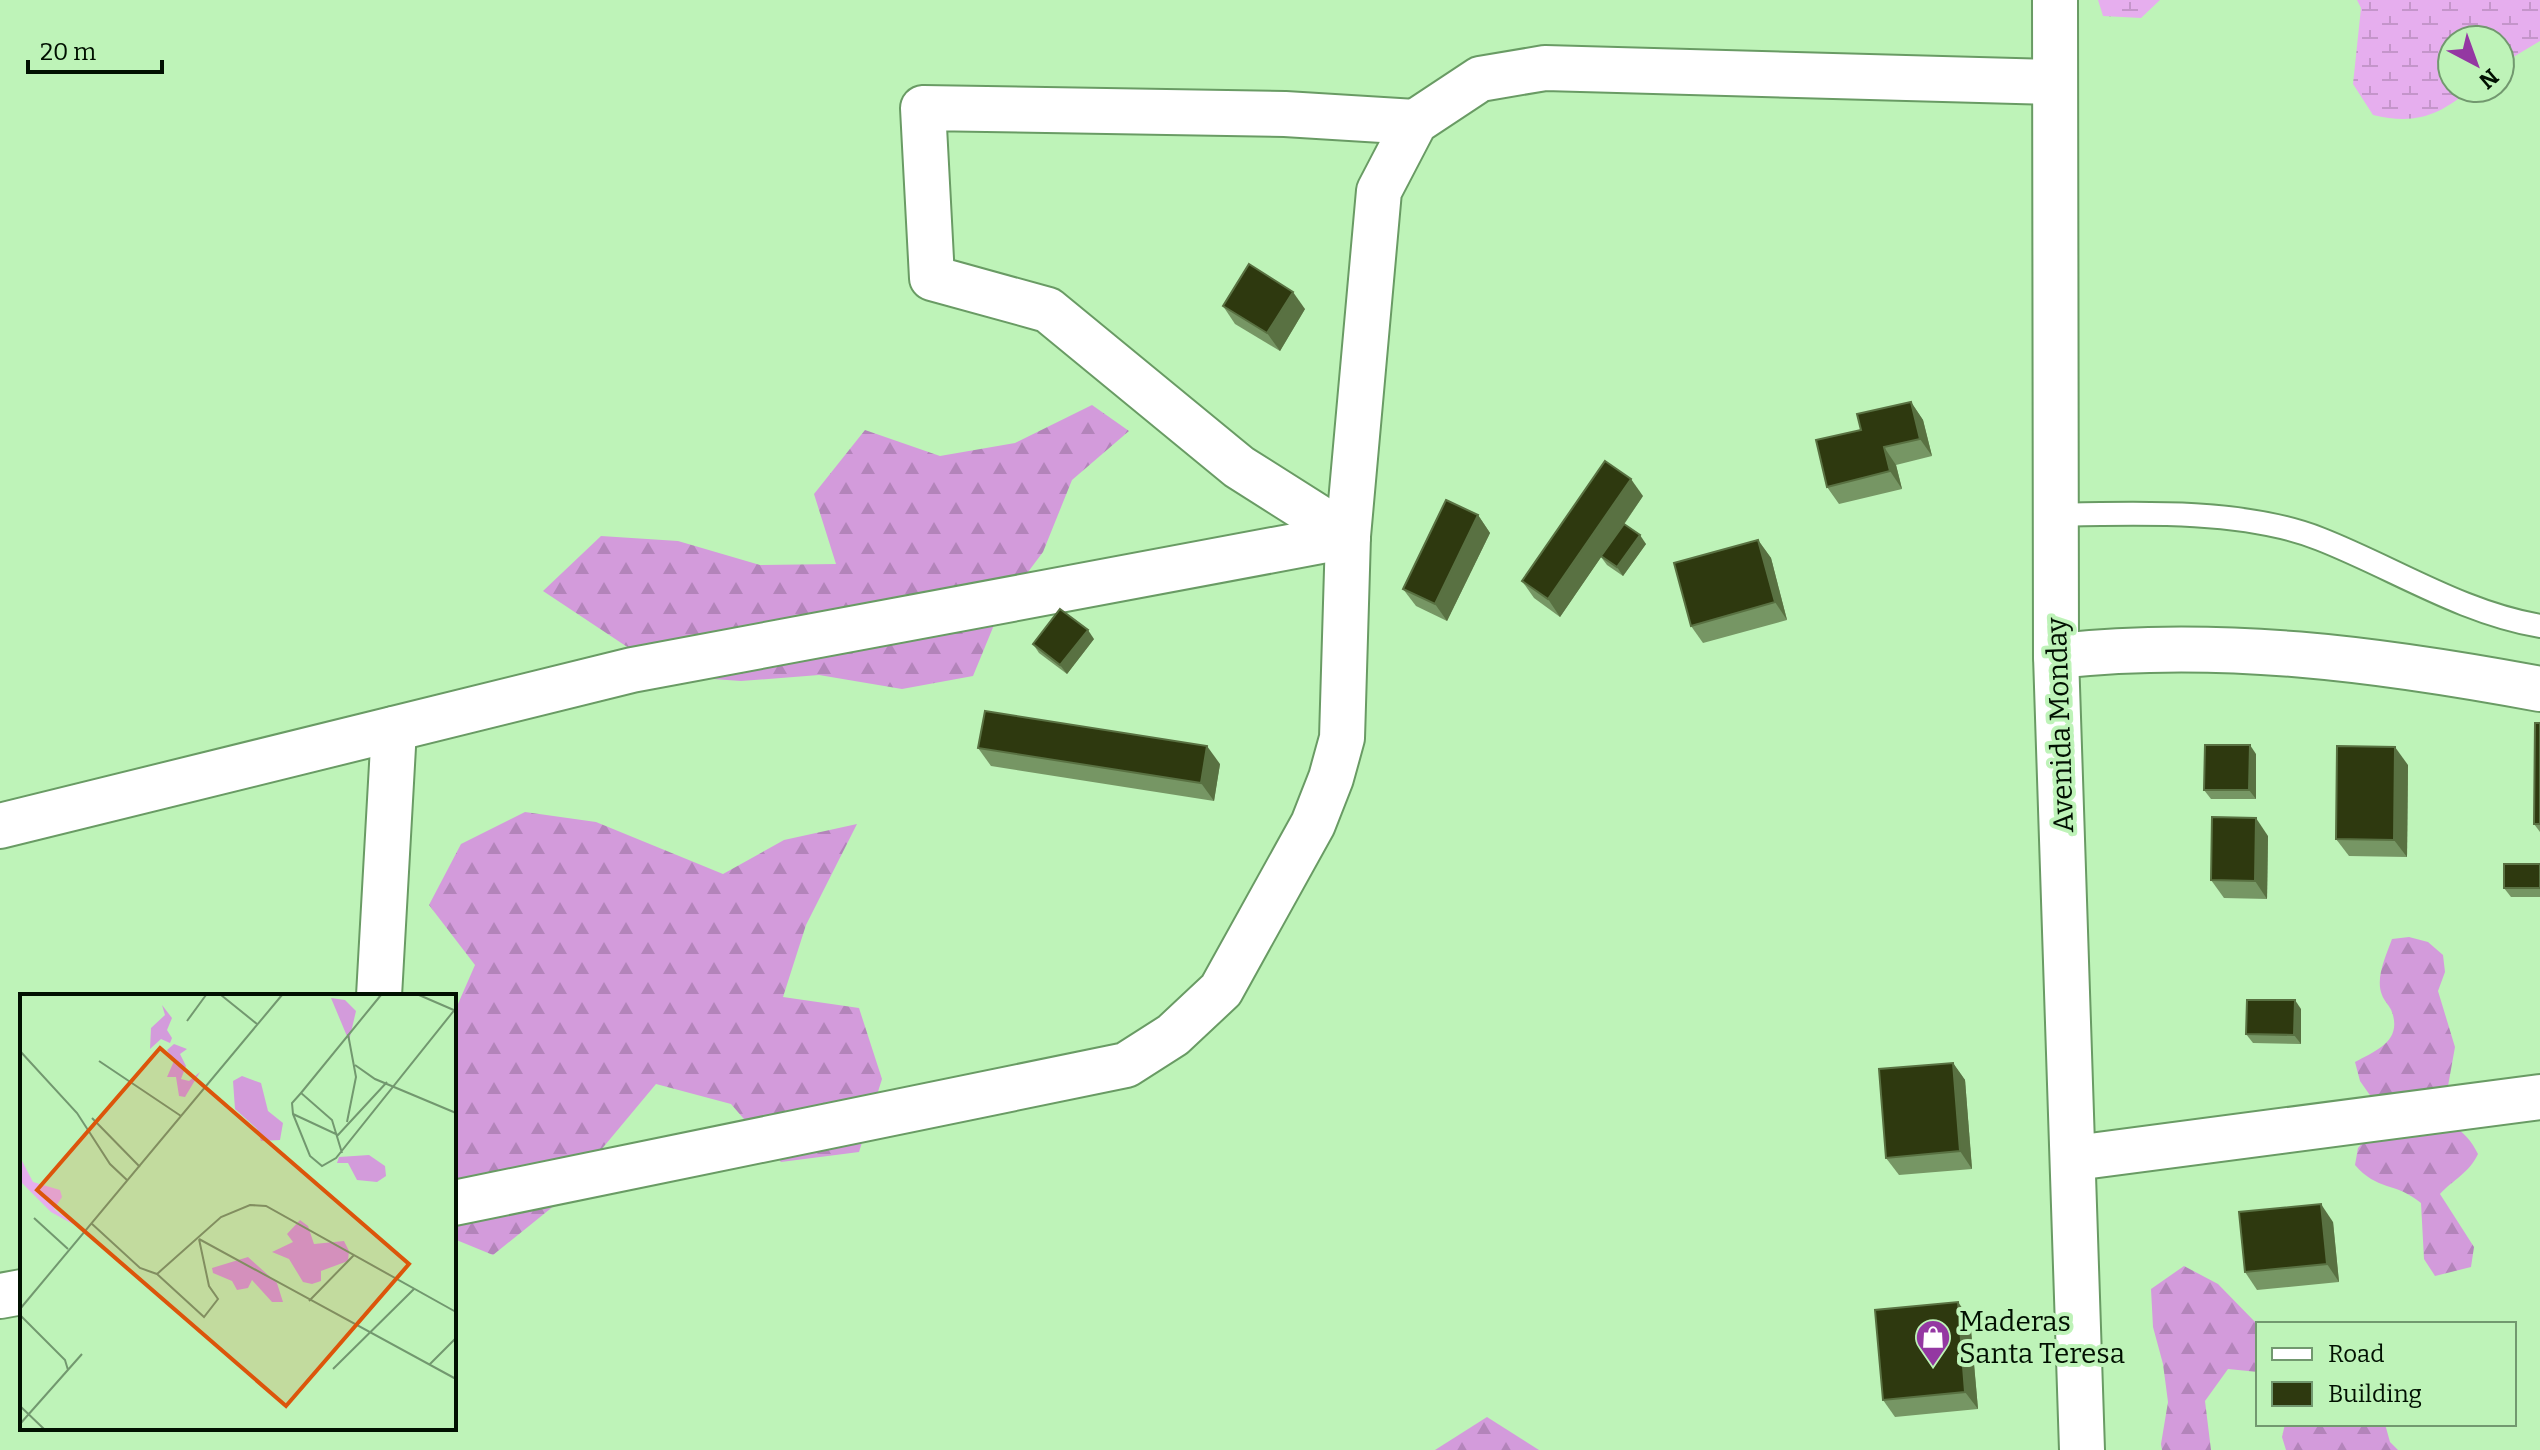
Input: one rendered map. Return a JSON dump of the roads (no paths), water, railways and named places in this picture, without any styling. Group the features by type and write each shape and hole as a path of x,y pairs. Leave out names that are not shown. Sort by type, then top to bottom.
{"street":[{"name":"Avenida Monday","path":"2055,0 2056,656 2075,1158 2082,1450"},
{"path":"456,1203 1126,1065 1173,1035 1221,990 1313,824 1342,738 1348,536 1379,191 1415,122 1480,79 1545,68 2054,82"},
{"path":"1348,536 1239,467 1048,310 932,278 923,108 1285,114 1415,122"},
{"path":"0,826 632,670 1348,536"},
{"path":"2056,656 2118,649 2273,650 2411,665 2540,689"},
{"path":"379,994 394,729"},
{"path":"2075,1158 2540,1097"},
{"path":"0,1296 20,1292"}],"lane":[{"path":"2056,515 2135,513 2240,520 2319,538 2430,592 2540,626"}],"place":[{"name":"Maderas Santa Teresa","path":"1933,1368"}]}
